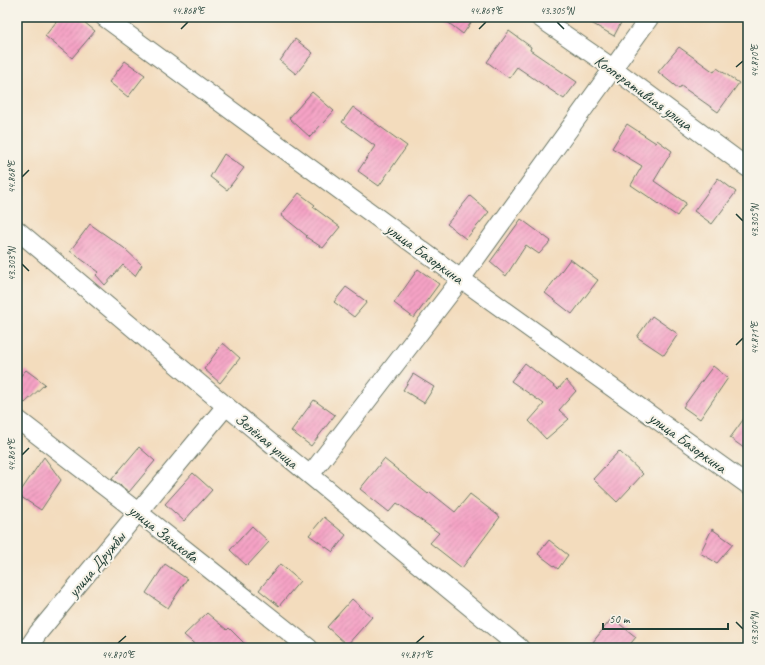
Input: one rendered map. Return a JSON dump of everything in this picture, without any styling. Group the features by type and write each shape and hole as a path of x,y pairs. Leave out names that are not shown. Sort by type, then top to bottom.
{"street":[{"name":"улица Базоркина","path":"104,17 460,279 748,485"},
{"name":"Кооперативная улица","path":"539,17 614,69 748,168"},
{"path":"310,476 460,279 614,69 650,17"},
{"name":"Зелёная улица","path":"17,230 310,476 520,648"},
{"name":"улица Дружбы","path":"28,648 38,633 139,513 226,406"},
{"name":"улица Зязикова","path":"17,419 139,513 309,648"}],"building":[{"path":"60,17 78,17 95,31 72,58 45,36"},
{"path":"441,17 475,17 463,34"},
{"path":"581,17 624,17 614,36"},
{"path":"509,31 531,47 530,50 577,82 564,99 517,67 509,78 487,62"},
{"path":"295,39 313,53 296,74 280,61"},
{"path":"679,47 714,72 717,68 739,83 718,112 681,86 679,89 658,72"},
{"path":"125,61 145,75 128,97 109,82"},
{"path":"312,92 334,111 310,137 289,118"},
{"path":"353,107 407,146 379,186 358,171 375,146 342,122"},
{"path":"627,124 656,143 657,140 672,151 654,181 686,203 677,216 631,185 642,166 612,148"},
{"path":"224,154 244,168 227,190 210,177"},
{"path":"718,178 736,192 712,224 694,211"},
{"path":"299,193 315,205 313,207 340,227 323,248 306,237 307,236 281,215"},
{"path":"470,196 489,212 466,239 447,224"},
{"path":"521,219 551,241 539,254 526,245 506,276 490,262"},
{"path":"90,224 124,248 142,265 135,276 123,265 105,285 96,275 99,272 70,251"},
{"path":"570,259 598,280 572,314 545,293"},
{"path":"418,269 439,284 414,318 394,303"},
{"path":"346,287 367,302 354,317 334,302"},
{"path":"652,316 678,334 664,355 637,337"},
{"path":"223,343 240,358 220,383 204,369"},
{"path":"525,363 558,389 566,380 576,391 559,410 569,419 546,439 529,421 544,404 511,381"},
{"path":"713,366 728,378 700,419 683,407"},
{"path":"26,370 45,384 25,403 17,397 17,380"},
{"path":"413,374 434,387 424,403 403,390"},
{"path":"314,400 335,415 311,446 291,431"},
{"path":"748,413 748,451 730,438"},
{"path":"139,447 155,461 129,492 112,479"},
{"path":"619,451 643,474 617,502 593,479"},
{"path":"44,457 61,480 41,510 18,495"},
{"path":"384,459 428,494 430,492 455,512 470,494 500,517 462,568 430,543 439,533 397,503 389,512 360,489"},
{"path":"193,473 212,490 184,521 165,504"},
{"path":"324,517 346,535 333,552 309,535"},
{"path":"252,526 269,542 247,566 230,550"},
{"path":"712,529 733,544 717,563 700,553"},
{"path":"549,540 568,555 558,569 538,554"},
{"path":"165,564 187,579 168,608 146,593"},
{"path":"280,564 300,581 279,606 259,590"},
{"path":"352,599 372,617 347,645 327,627"},
{"path":"207,613 227,630 229,628 249,648 199,648 184,635"},
{"path":"612,618 636,637 627,648 601,648 593,642"}]}
